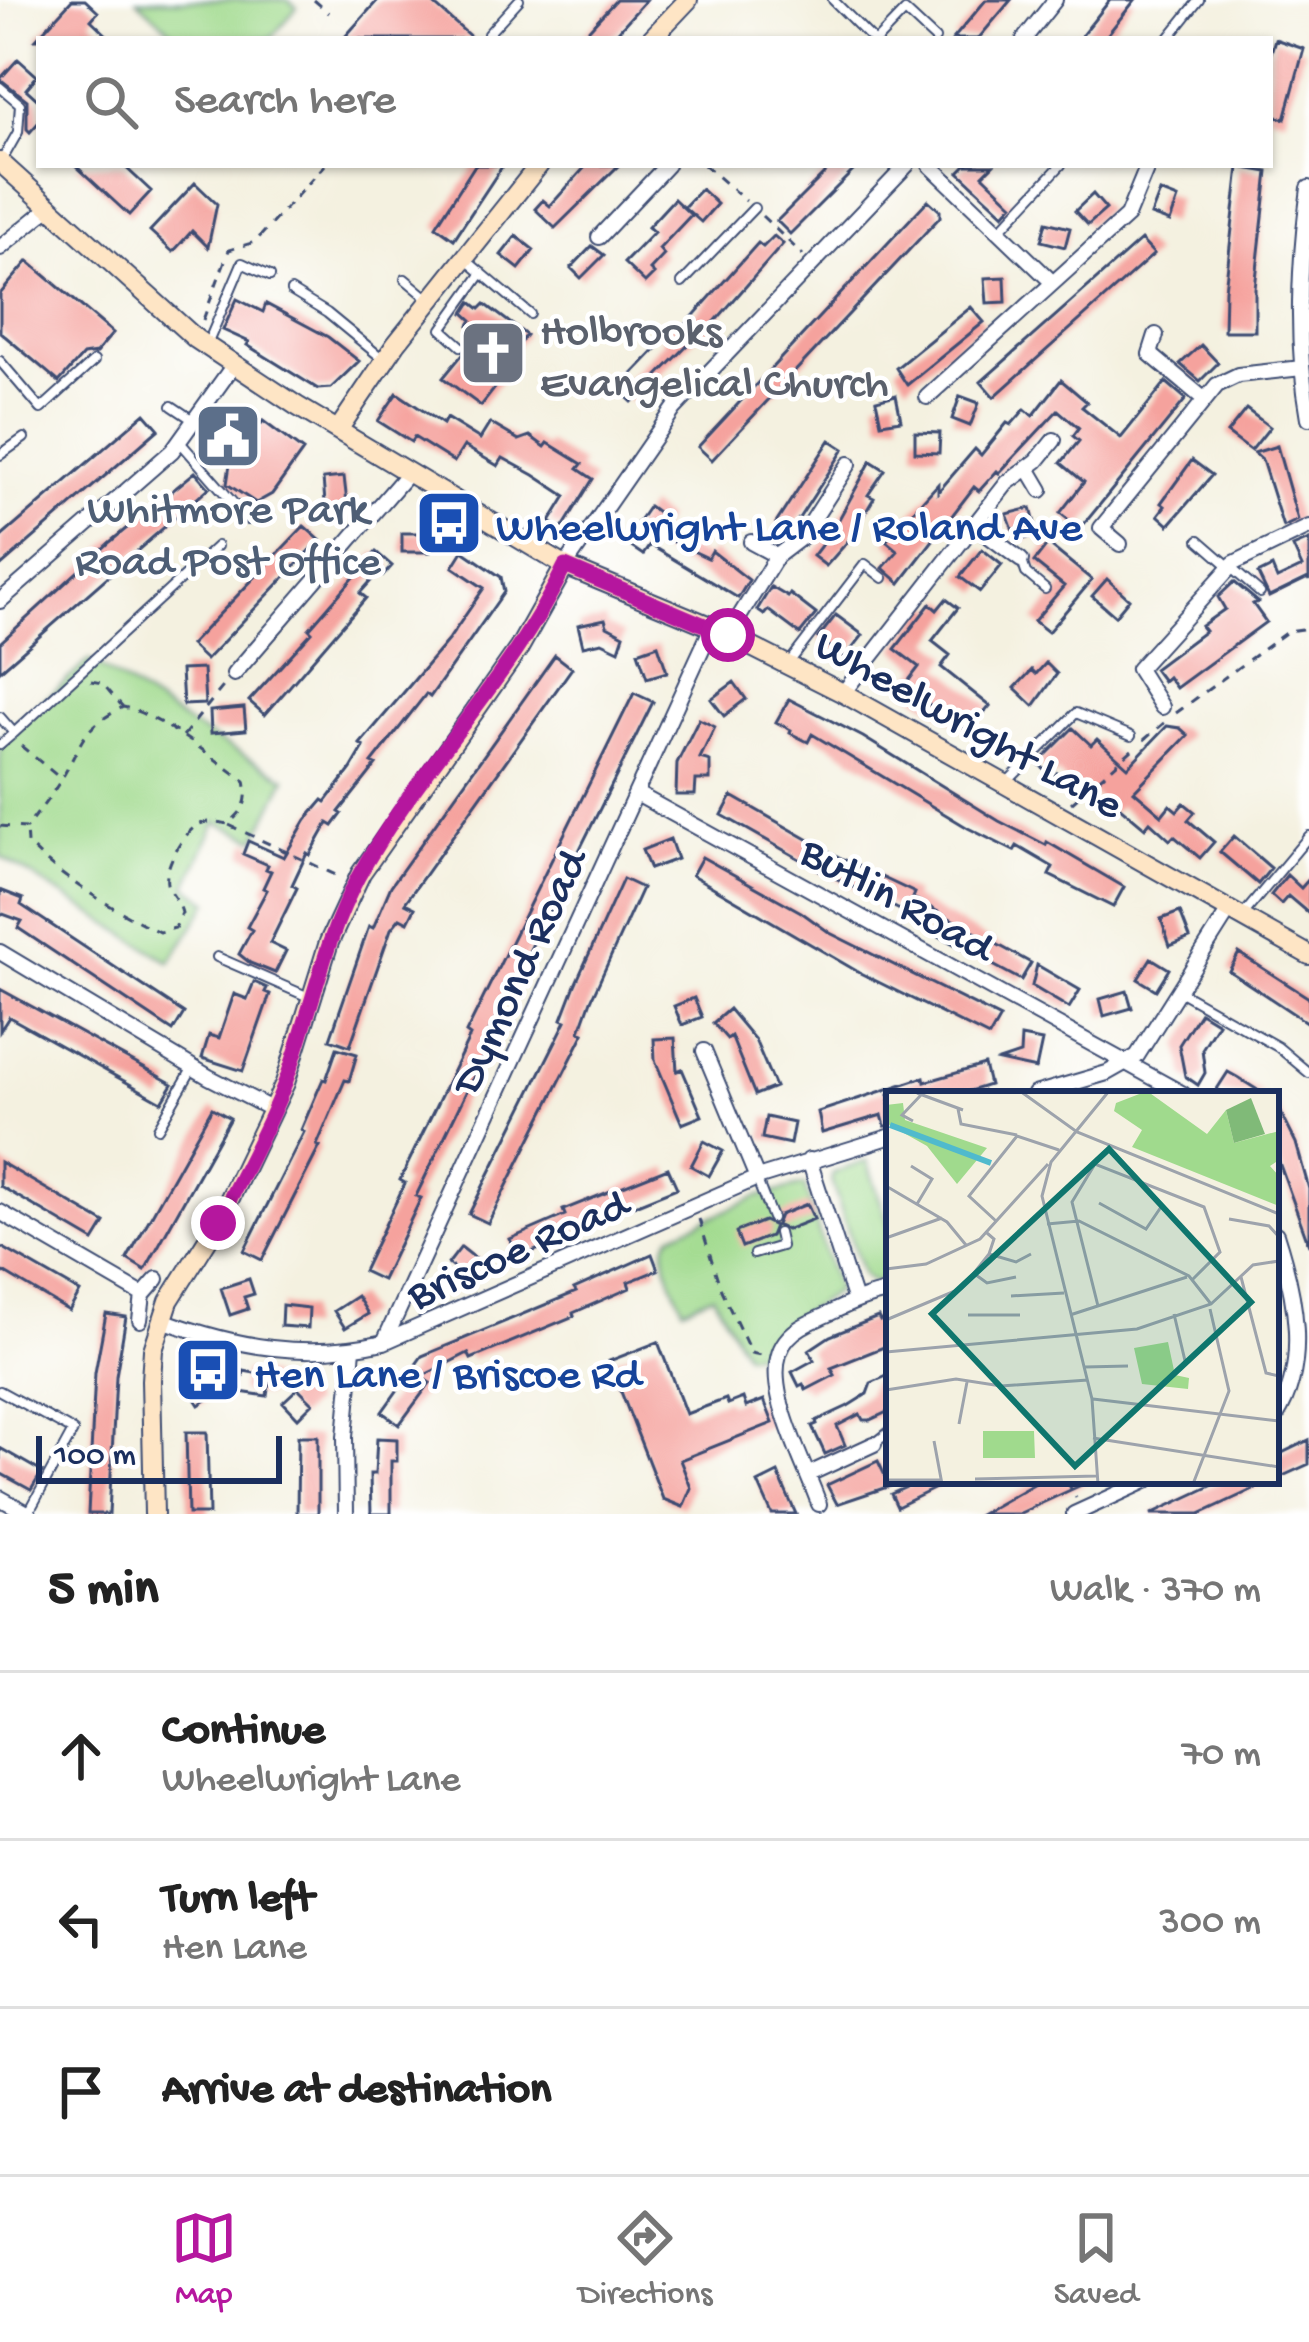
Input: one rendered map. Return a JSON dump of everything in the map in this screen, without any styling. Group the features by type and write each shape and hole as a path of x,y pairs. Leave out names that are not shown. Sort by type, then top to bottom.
{"street":[{"path":"654,36 688,0"},
{"path":"1026,36 1055,0"},
{"name":"Wheelwright Lane","path":"0,162 201,343 338,430 565,566 720,631 843,693 1309,955"},
{"path":"338,430 385,360 537,168"},
{"path":"599,236 664,168"},
{"path":"154,1514 151,1380 162,1320 218,1223 273,1110 329,942 355,884 381,840 519,648 565,566 674,410 905,168"},
{"path":"933,168 1052,282"},
{"path":"927,397 1127,216 1147,168"},
{"path":"1309,188 1301,263 1302,368 1309,418"},
{"path":"0,248 50,207"},
{"path":"1156,335 1150,354 1205,400"},
{"path":"0,601 180,442 233,366"},
{"path":"1120,544 1101,528 1226,379 1302,368"},
{"path":"843,693 1007,483 1054,440"},
{"name":"Dymond Road","path":"384,1342 637,794 720,631 776,556 802,537 849,464"},
{"path":"1028,468 1041,490"},
{"path":"233,674 409,472"},
{"path":"974,525 1021,560"},
{"path":"1162,707 1138,669 1230,568 1309,527"},
{"path":"751,542 776,556"},
{"name":"Butlin Road","path":"637,794 1177,1091"},
{"path":"1044,1091 1125,1064 1145,1047 1236,912"},
{"path":"0,952 273,1110"},
{"path":"704,1052 757,1178"},
{"name":"Briscoe Road","path":"162,1320 217,1340 273,1350 353,1349 384,1342 757,1178 886,1137"},
{"path":"809,1160 855,1301"},
{"path":"0,1212 143,1295"},
{"path":"1279,1244 1309,1345 1300,1386 1279,1413"},
{"path":"140,1320 143,1295 157,1279"},
{"path":"819,1504 777,1392 776,1358 785,1340 799,1328 855,1301 886,1293"},
{"path":"346,1514 345,1437 353,1349"},
{"path":"809,1474 874,1444"},
{"path":"1074,1514 1139,1484"},
{"path":"1,1500 29,1514"}],"lane":[{"path":"490,36 519,0"},
{"path":"833,0 872,36"},
{"path":"1170,36 1198,0"},
{"path":"878,36 905,11 932,36"},
{"path":"0,87 20,104 18,132 0,162"},
{"path":"999,231 1058,168"},
{"path":"682,283 754,208"},
{"path":"464,258 530,314"},
{"path":"201,343 242,263 270,276"},
{"path":"461,346 442,329 482,273"},
{"path":"405,280 431,301"},
{"path":"291,291 385,360"},
{"path":"0,361 41,409 94,362"},
{"path":"172,406 194,421"},
{"path":"0,455 24,438"},
{"path":"180,442 248,520"},
{"path":"1199,540 1260,593"},
{"path":"5,747 14,733 217,546"},
{"path":"1021,560 1026,574 1045,589"},
{"path":"788,665 865,564 883,578"},
{"path":"1006,783 1076,712 1131,736"},
{"path":"0,717 14,733"},
{"path":"1236,912 1309,836"},
{"path":"217,956 312,999"},
{"path":"1179,991 1279,1047 1309,1073"},
{"path":"158,1128 193,1067"},
{"path":"757,1178 772,1218"},
{"path":"754,1254 781,1246 778,1233"},
{"path":"0,1390 73,1431 29,1514"},
{"path":"874,1444 886,1434"}],"path":[{"path":"314,0 328,13"},
{"path":"201,343 229,250 255,242 322,168"},
{"path":"1059,814 1172,715 1288,631 1309,628"},
{"path":"182,738 233,674"},
{"path":"87,680 102,683 123,707 144,712 245,781 248,796 243,812 228,824"},
{"path":"123,707 100,720 78,742 61,779 26,828 27,844 35,852 93,896 159,932 175,928 182,913 179,898 168,886 167,870 191,828 205,822 228,824 355,884"},
{"path":"5,747 20,738 34,760 61,779"},
{"path":"0,826 26,828"},
{"path":"694,1206 721,1290 752,1353 776,1358"}],"green space":[{"path":"137,0 288,0 297,8 273,36 177,36"},
{"path":"90,660 191,726 286,778 256,839 216,822 187,886 209,902 170,962 0,856 0,738"},
{"path":"867,1161 886,1217 886,1281 871,1282 863,1276 831,1180 833,1173"},
{"path":"804,1185 837,1291 784,1324 766,1352 745,1354 713,1295 683,1308 668,1271 667,1243 671,1235 757,1197"}],"building":[{"path":"72,0 85,0 98,12 91,20 108,36 39,36"},
{"path":"378,0 429,0 470,36 346,36"},
{"path":"616,0 646,0 614,36 583,36"},
{"path":"986,0 1011,0 981,36 956,36"},
{"path":"1110,0 1135,0 1106,36 1081,36"},
{"path":"1275,39 1304,49 1285,119 1273,116"},
{"path":"18,59 36,75 26,89 36,98 36,125 30,132 27,100 0,79"},
{"path":"78,168 126,168 151,191 129,215"},
{"path":"473,168 501,168 454,239 436,226"},
{"path":"584,168 616,168 555,228 535,209 543,200 550,206"},
{"path":"830,168 856,168 790,234 777,221"},
{"path":"990,168 983,175 1013,204 1004,214 959,172"},
{"path":"1239,168 1268,172 1255,331 1224,331"},
{"path":"195,183 217,204 208,247 192,231 173,252 150,231"},
{"path":"701,189 717,204 701,222 684,207"},
{"path":"1160,192 1178,199 1170,222 1151,215"},
{"path":"1093,194 1106,209 1088,225 1075,211"},
{"path":"674,199 691,215 659,249 664,255 645,283 624,263 654,232 648,227"},
{"path":"928,200 940,217 712,460 698,447"},
{"path":"1046,222 1070,228 1065,247 1041,241"},
{"path":"516,236 534,250 519,269 501,255"},
{"path":"774,236 783,244 705,333 632,402 618,389 665,340 662,337 674,324 681,330 758,243 763,247"},
{"path":"1141,240 1154,254 994,397 981,382"},
{"path":"592,246 604,255 581,278 571,268"},
{"path":"28,261 113,333 96,353 83,355 59,382 0,332 0,294"},
{"path":"1005,277 1006,302 987,303 985,278"},
{"path":"237,299 263,312 266,304 328,337 359,361 331,388 318,389 223,330"},
{"name":"Holbrooks Evangelical Church","path":"471,302 480,309 485,304 526,335 495,374 502,379 481,406 443,378 480,333 464,313"},
{"path":"971,307 984,322 907,385 896,368"},
{"path":"1201,345 1218,363 1200,381 1180,364"},
{"path":"1061,380 1087,402 1082,407 1121,438 1166,382 1186,399 1080,529 1060,513 1084,482 1061,463 1079,441 1073,436 1079,428 1058,410 999,473 979,491 974,487 900,583 883,568 898,551 886,541 975,449 981,455 1025,409 1033,416"},
{"path":"397,393 443,424 446,418 480,439 490,423 519,440 530,436 545,447 548,443 582,464 578,469 593,479 562,529 550,522 566,496 534,475 503,458 498,466 464,446 454,462 378,421"},
{"path":"896,395 901,420 881,423 876,400"},
{"path":"960,396 979,403 970,426 952,419"},
{"path":"1246,409 1270,427 1251,451 1227,433"},
{"path":"240,411 263,421 303,451 272,494 256,503 227,484 231,458 215,447"},
{"path":"145,413 159,429 0,567 0,538"},
{"path":"915,432 940,433 939,453 915,452"},
{"path":"830,440 844,449 790,532 776,523"},
{"path":"1277,446 1298,520 1283,527 1262,460 1254,453"},
{"path":"1192,460 1212,475 1169,525 1158,515 1165,506 1161,503"},
{"path":"871,461 885,470 868,495 874,498 849,540 826,566 813,556"},
{"path":"195,472 209,488 0,671 0,643"},
{"path":"344,477 348,511 326,514 323,479"},
{"path":"649,506 667,519 657,534 708,558 712,551 749,580 738,598 650,545 643,555 624,542"},
{"path":"1031,508 1038,535 1017,541 1007,514"},
{"path":"304,526 320,540 206,660 190,645"},
{"path":"402,533 430,533 430,552 402,552"},
{"path":"1309,540 1309,581 1269,597 1258,574 1272,567 1277,579 1302,567 1293,547"},
{"path":"1048,544 1092,580 1048,632 1034,621 1064,586 1034,562"},
{"path":"982,549 1002,565 980,592 960,577"},
{"path":"463,551 501,577 504,592 430,697 426,694 372,763 376,765 333,826 328,823 310,855 307,853 292,885 297,888 270,943 286,951 275,973 250,963 239,954 271,871 243,854 248,841 284,857 306,820 351,769 364,747 360,744 449,639 484,588 453,567"},
{"path":"376,552 392,566 383,576 379,572 360,593 366,598 265,715 249,701"},
{"path":"1107,579 1129,599 1115,616 1092,596"},
{"path":"1234,582 1258,602 1253,604 1266,622 1176,688 1168,677 1163,681 1154,669 1205,631 1201,626 1225,609 1218,597"},
{"path":"771,587 790,594 816,614 800,634 768,610 764,615 757,610"},
{"path":"946,599 958,608 932,641 950,655 941,667 990,706 969,731 903,688 919,667 895,649 930,604 937,610"},
{"path":"836,615 863,635 845,658 818,638"},
{"path":"605,619 607,626 624,635 619,650 602,642 583,646 578,625"},
{"path":"658,645 667,672 647,678 638,652"},
{"path":"555,655 572,668 405,903 415,908 408,922 400,918 391,929 350,1046 330,1039 369,926 373,928 391,886"},
{"path":"1046,663 1057,674 1034,706 1015,688"},
{"path":"203,669 205,704 183,705 181,670"},
{"path":"734,682 746,699 724,716 711,699"},
{"path":"634,693 653,702 480,1050 485,1053 416,1196 421,1198 382,1280 363,1271 405,1183 400,1180 470,1036 466,1033"},
{"path":"789,699 863,737 999,821 1047,842 1124,887 1113,907 1049,875 1053,867 1017,846 1014,851 968,828 812,734 808,742 790,733 776,722"},
{"path":"244,708 246,730 211,733 210,711"},
{"path":"699,719 715,727 700,758 710,761 710,780 696,780 695,795 676,795 677,763"},
{"path":"1167,726 1188,735 1134,791 1162,815 1170,805 1177,811 1184,803 1195,812 1188,820 1214,842 1200,858 1174,836 1170,840 1150,822 1145,828 1119,806 1112,813 1085,786 1078,793 1038,763 1073,728 1091,745 1097,739 1128,767"},
{"path":"732,796 839,857 915,893 913,898 1031,963 1021,980 722,815"},
{"path":"1234,836 1271,868 1258,884 1220,852"},
{"path":"670,839 677,859 650,869 642,850"},
{"path":"702,857 830,933 1000,1018 989,1037 860,973 692,875"},
{"path":"1287,875 1301,888 1309,879 1309,914 1288,896 1281,904 1271,895"},
{"path":"623,879 642,888 591,1000 580,1031 584,1033 488,1223 469,1214 566,1021 562,1019 575,985"},
{"path":"0,890 23,899 21,905 184,1013 173,1031 18,928 22,921 0,913"},
{"path":"1180,912 1190,938 1170,946 1161,919"},
{"path":"1239,953 1309,998 1309,1024 1229,971"},
{"path":"1151,958 1169,969 1156,990 1138,979"},
{"path":"1037,965 1080,990 1069,1008 1032,986"},
{"path":"254,982 270,994 243,1071 202,1058 209,1035 219,1038 234,994 247,999"},
{"path":"0,989 173,1084 162,1102 9,1017 0,1031"},
{"path":"1127,991 1132,1008 1104,1016 1100,999"},
{"path":"694,998 702,1017 682,1025 674,1006"},
{"path":"729,1009 755,1040 775,1087 755,1095 731,1036 727,1039 713,1023"},
{"path":"1200,1012 1218,1023 1202,1049 1205,1073 1198,1085 1185,1076 1179,1045"},
{"path":"1021,1037 1042,1041 1036,1069 999,1061 1020,1054"},
{"path":"675,1038 677,1071 682,1069 702,1116 682,1124 655,1060 654,1039"},
{"path":"337,1048 357,1054 349,1081 345,1080 320,1146 262,1260 244,1251 304,1132"},
{"path":"984,1065 989,1085 970,1091 886,1091 886,1126 882,1115 822,1133 818,1112 924,1077 925,1082"},
{"path":"1228,1072 1259,1091 1220,1091"},
{"path":"212,1108 230,1118 145,1270 127,1259"},
{"path":"1279,1109 1296,1143 1309,1189 1309,1245 1279,1162"},
{"path":"766,1117 794,1123 790,1144 762,1138"},
{"path":"704,1141 723,1151 709,1176 691,1166"},
{"path":"0,1162 105,1223 94,1241 0,1186"},
{"path":"668,1168 677,1188 563,1234 565,1238 518,1258 510,1239 565,1215 563,1210"},
{"path":"807,1204 814,1219 786,1230 776,1225 780,1215"},
{"path":"764,1221 774,1226 770,1236 742,1247 736,1232"},
{"path":"0,1246 80,1292 69,1311 0,1270"},
{"path":"461,1247 484,1265 471,1282 448,1264"},
{"path":"652,1254 658,1270 628,1282 630,1288 574,1316 471,1359 468,1353 421,1377 430,1383 399,1425 382,1412 422,1356 576,1292 574,1289"},
{"path":"249,1279 254,1294 244,1297 248,1309 230,1315 221,1288"},
{"path":"357,1296 368,1314 345,1328 334,1311"},
{"path":"282,1305 309,1308 308,1328 281,1326"},
{"path":"106,1314 126,1317 116,1376 109,1514 88,1514 95,1373"},
{"path":"878,1317 880,1321 886,1318 886,1346 831,1368 835,1375 806,1390 792,1372 814,1360 809,1350"},
{"path":"658,1342 686,1414 726,1399 728,1404 743,1398 746,1407 764,1400 773,1423 680,1460 691,1488 683,1507 663,1499 609,1361"},
{"path":"244,1371 270,1376 267,1396 240,1392"},
{"path":"210,1373 222,1390 199,1405 188,1388"},
{"path":"886,1376 886,1412 870,1420 863,1420 860,1414 837,1426 845,1445 825,1454 812,1426 867,1394 871,1383"},
{"path":"298,1388 313,1403 298,1418 283,1402"},
{"path":"186,1432 207,1432 209,1514 188,1514"},
{"path":"298,1436 318,1436 318,1514 297,1514"},
{"path":"377,1438 397,1439 397,1461 391,1461 391,1514 371,1514 370,1474 375,1474"},
{"path":"1309,1440 1309,1464 1279,1478 1279,1455"},
{"path":"0,1448 42,1472 31,1490 0,1473"},
{"path":"878,1461 890,1486 837,1504 827,1485"},
{"path":"778,1473 796,1514 772,1514 758,1483"},
{"path":"913,1484 944,1484 897,1507 891,1494"},
{"path":"1034,1484 1083,1484 1018,1514 981,1514"},
{"path":"1216,1484 1265,1484 1200,1514 1151,1514"}],"place":[{"name":"Holbrooks Evangelical Church","path":"493,353"},
{"name":"Whitmore Park Road Post Office","path":"228,436"},
{"name":"Wheelwright Lane / Roland Ave","path":"449,523"},
{"name":"Hen Lane / Briscoe Rd","path":"208,1370"}],"route":[{"path":"218,1223 285,1083 329,942 355,884 381,840 543,612 565,566 728,635"}]}
